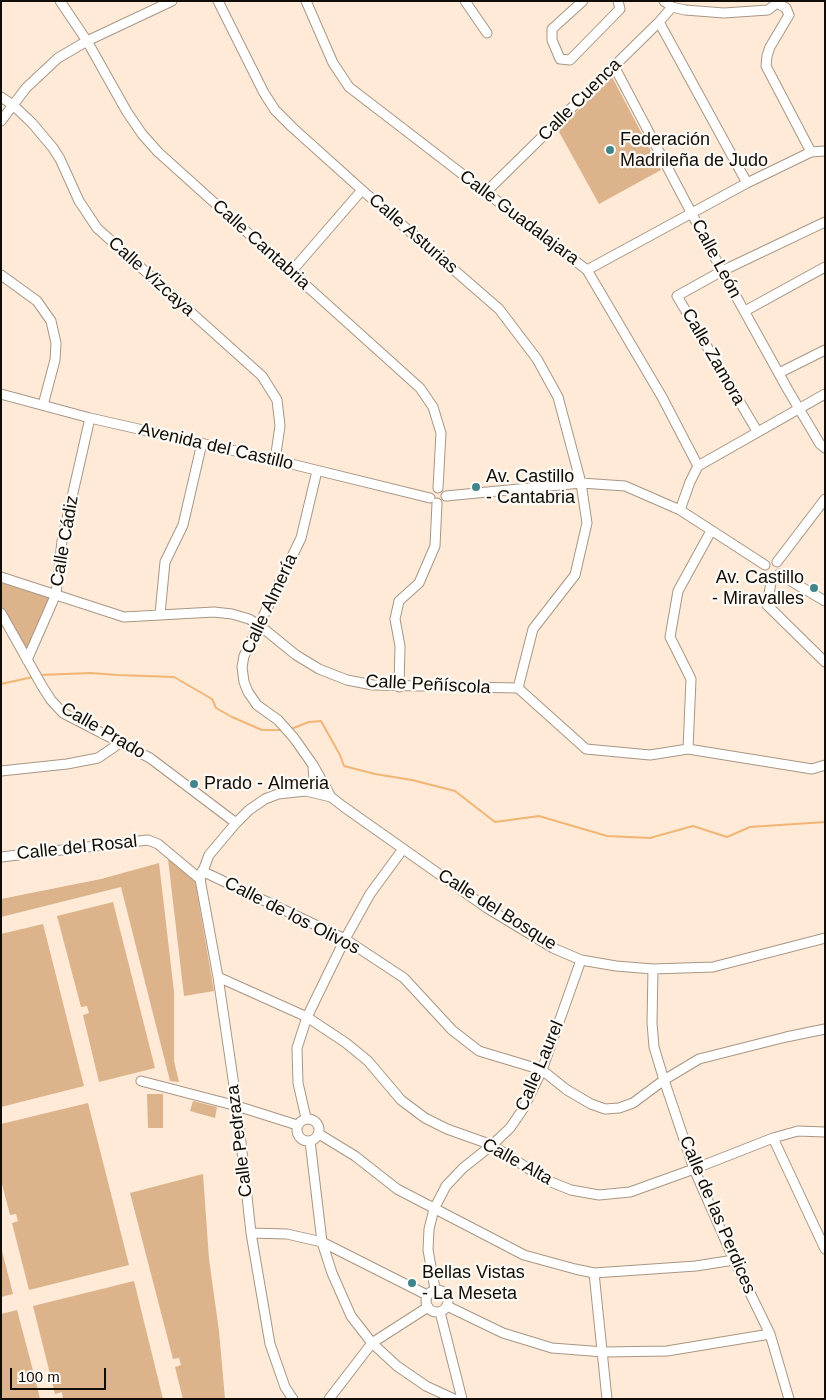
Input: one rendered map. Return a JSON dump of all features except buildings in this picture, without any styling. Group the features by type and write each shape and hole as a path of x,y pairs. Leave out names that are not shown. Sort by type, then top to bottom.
{"street":[{"name":"Calle Cantabria","path":"60,1 87,41 122,106 150,144 425,394 433,407 441,433 438,488"},
{"path":"1,121 26,88 58,58 87,41 172,1"},
{"name":"Calle Asturias","path":"218,1 275,110 362,190 499,309 537,359 558,397 581,483 587,523 575,575 533,629 518,688"},
{"name":"Calle Guadalajara","path":"306,1 333,63 349,87 587,270 662,396 698,466"},
{"path":"465,1 487,33"},
{"path":"583,1 552,29 552,40 560,59 570,60 620,9 618,1"},
{"path":"664,1 672,8 724,13 768,10 777,2 786,8 789,15 770,47 766,66 811,152"},
{"name":"Calle Cuenca","path":"486,192 672,8"},
{"path":"659,22 747,183"},
{"name":"Calle León","path":"614,66 744,312 820,444 825,448"},
{"name":"Calle Vizcaya","path":"1,97 13,105 42,133 54,148 79,201 97,228 262,376 277,400 280,426 274,460"},
{"path":"587,270 747,183 811,152 825,151"},
{"path":"291,272 362,190"},
{"name":"Calle Zamora","path":"757,431 678,296 722,271 825,222"},
{"path":"744,312 825,267"},
{"path":"1,275 37,301 52,321 56,343 54,360 43,405"},
{"path":"779,374 825,350"},
{"name":"Avenida del Castillo","path":"1,394 90,418 274,460 434,500"},
{"path":"680,510 698,466 825,394"},
{"name":"Calle Cádiz","path":"27,660 56,594 62,541 90,418"},
{"path":"160,614 165,562 183,525 202,443"},
{"name":"Calle Almería","path":"316,787 313,765 294,738 278,720 257,705 248,692 242,668 244,656 301,538 317,471"},
{"path":"446,496 581,483 625,486 680,510 766,565"},
{"path":"399,686 400,646 395,619 399,602 419,583 435,546 434,500 432,491 438,488 446,496"},
{"path":"434,500 442,502 446,496"},
{"path":"777,562 825,499"},
{"path":"688,749 691,679 670,637 678,591 711,531"},
{"path":"777,562 769,562 766,565 765,572 775,575 825,601"},
{"path":"777,562 780,569 775,575 766,605 825,662"},
{"name":"Calle Peñíscola","path":"1,576 124,617 214,612 232,614 249,619 260,625 296,656 319,669 374,686 518,688"},
{"name":"Calle Prado","path":"1,613 50,700 63,713 150,758 236,822"},
{"path":"518,688 586,749 650,755 688,749 812,769 825,765"},
{"path":"1,770 66,764 98,758 120,743"},
{"path":"201,875 209,855 236,822 265,799 278,794 316,787"},
{"name":"Calle del Bosque","path":"316,787 518,928 553,948 581,960 616,966 653,969 713,967 825,938"},
{"name":"Calle del Rosal","path":"1,857 148,840 158,844 201,875"},
{"path":"306,1118 298,1083 297,1048 307,1017 345,939 370,894 403,849"},
{"name":"Calle de los Olivos","path":"201,875 345,939 404,978 452,1030 479,1051 542,1070 567,1090 591,1104 605,1109 619,1108 633,1103 664,1080 699,1059 825,1029"},
{"name":"Calle Pedraza","path":"201,875 237,1106 250,1233 270,1344 285,1386 293,1399"},
{"name":"Calle Laurel","path":"435,1289 428,1250 429,1229 434,1209 446,1186 463,1168 510,1128 523,1108 542,1070 581,960"},
{"name":"Calle de las Perdices","path":"653,969 652,1031 654,1047 664,1080 694,1170 734,1260 770,1334 789,1399"},
{"name":"Calle Alta","path":"218,977 307,1017 346,1043 368,1061 401,1100 425,1118 447,1129 492,1145 546,1180 571,1190 599,1195 630,1192 694,1170 773,1138 798,1132 825,1132"},
{"path":"141,1081 237,1106 298,1125"},
{"path":"306,1118 318,1124 319,1134 310,1141 305,1141 298,1135 298,1125 306,1118"},
{"path":"319,1134 355,1156 397,1189 524,1255 575,1270 594,1273 696,1266 734,1260"},
{"path":"773,1138 825,1249"},
{"path":"310,1141 322,1242 332,1272 351,1316 372,1343 397,1366 426,1386 454,1399"},
{"path":"250,1233 287,1234 322,1242 427,1295"},
{"path":"594,1273 604,1352 607,1399"},
{"path":"462,1399 444,1309 448,1298 440,1289 435,1289 427,1295 426,1299 428,1307 436,1312 444,1309 503,1333 552,1348 604,1352 667,1351 770,1334"},
{"path":"329,1399 372,1343 428,1307"}],"shaded area":[{"name":"Federación Madrileña de Judo","path":"612,77 661,170 599,204 558,130"},
{"path":"1,576 56,594 27,660 1,613"},
{"path":"168,859 195,881 214,991 184,996"},
{"path":"159,863 174,992 174,1061 179,1082 170,1081 121,887 1,917 1,899 101,879"},
{"path":"113,902 155,1068 99,1082 83,1015 89,1013 87,1006 81,1007 57,916"},
{"path":"43,924 84,1086 1,1107 1,934"},
{"path":"147,1094 163,1094 163,1128 148,1128"},
{"path":"193,1101 217,1107 215,1118 190,1111"},
{"path":"88,1103 129,1265 29,1290 12,1223 18,1221 16,1214 10,1215 1,1180 1,1124"},
{"path":"203,1174 209,1259 219,1331 225,1399 183,1399 175,1367 181,1365 179,1358 173,1359 130,1193"},
{"path":"1,1247 13,1294 1,1297"},
{"path":"134,1281 163,1399 63,1399 62,1392 55,1394 33,1306"},
{"path":"17,1310 40,1399 1,1399 1,1314"}],"waterway":[{"path":"40,675 91,673 174,677 212,699 216,708 232,717 262,730 284,730"},
{"path":"1,684 33,677"},
{"path":"291,729 309,722 321,721 344,766 455,791 495,822 539,816 607,836 650,838 693,826 727,837 750,827 825,822"}],"place":[{"name":"Federación Madrileña de Judo","path":"610,150"},
{"name":"Av. Castillo - Cantabria","path":"476,487"},
{"name":"Av. Castillo - Miravalles","path":"814,588"},
{"name":"Prado - Almeria","path":"194,784"},
{"name":"Bellas Vistas - La Meseta","path":"412,1283"}]}
